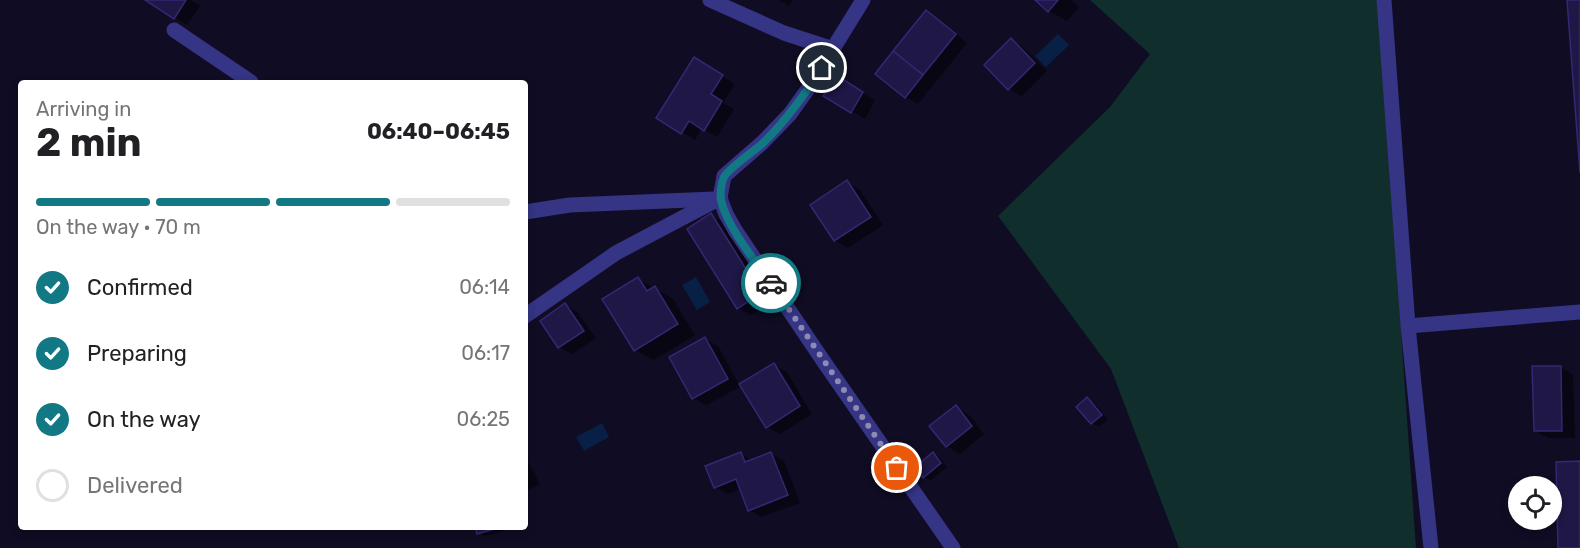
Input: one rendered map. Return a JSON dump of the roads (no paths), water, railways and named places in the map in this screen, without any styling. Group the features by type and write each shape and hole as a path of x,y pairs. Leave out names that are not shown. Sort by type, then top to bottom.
{"street":[{"path":"710,0 784,33 833,49"},
{"path":"863,0 790,114 762,143 724,176 720,198 735,230 953,548"},
{"path":"1384,0 1408,326 1431,548"},
{"path":"174,30 248,80"},
{"path":"528,212 570,205 720,198"},
{"path":"528,314 616,253 720,198"},
{"path":"1408,326 1580,312"}],"water":[{"path":"1058,34 1069,45 1046,67 1035,56"},
{"path":"696,277 710,302 697,310 682,285"},
{"path":"602,423 609,437 584,451 576,437"}]}
